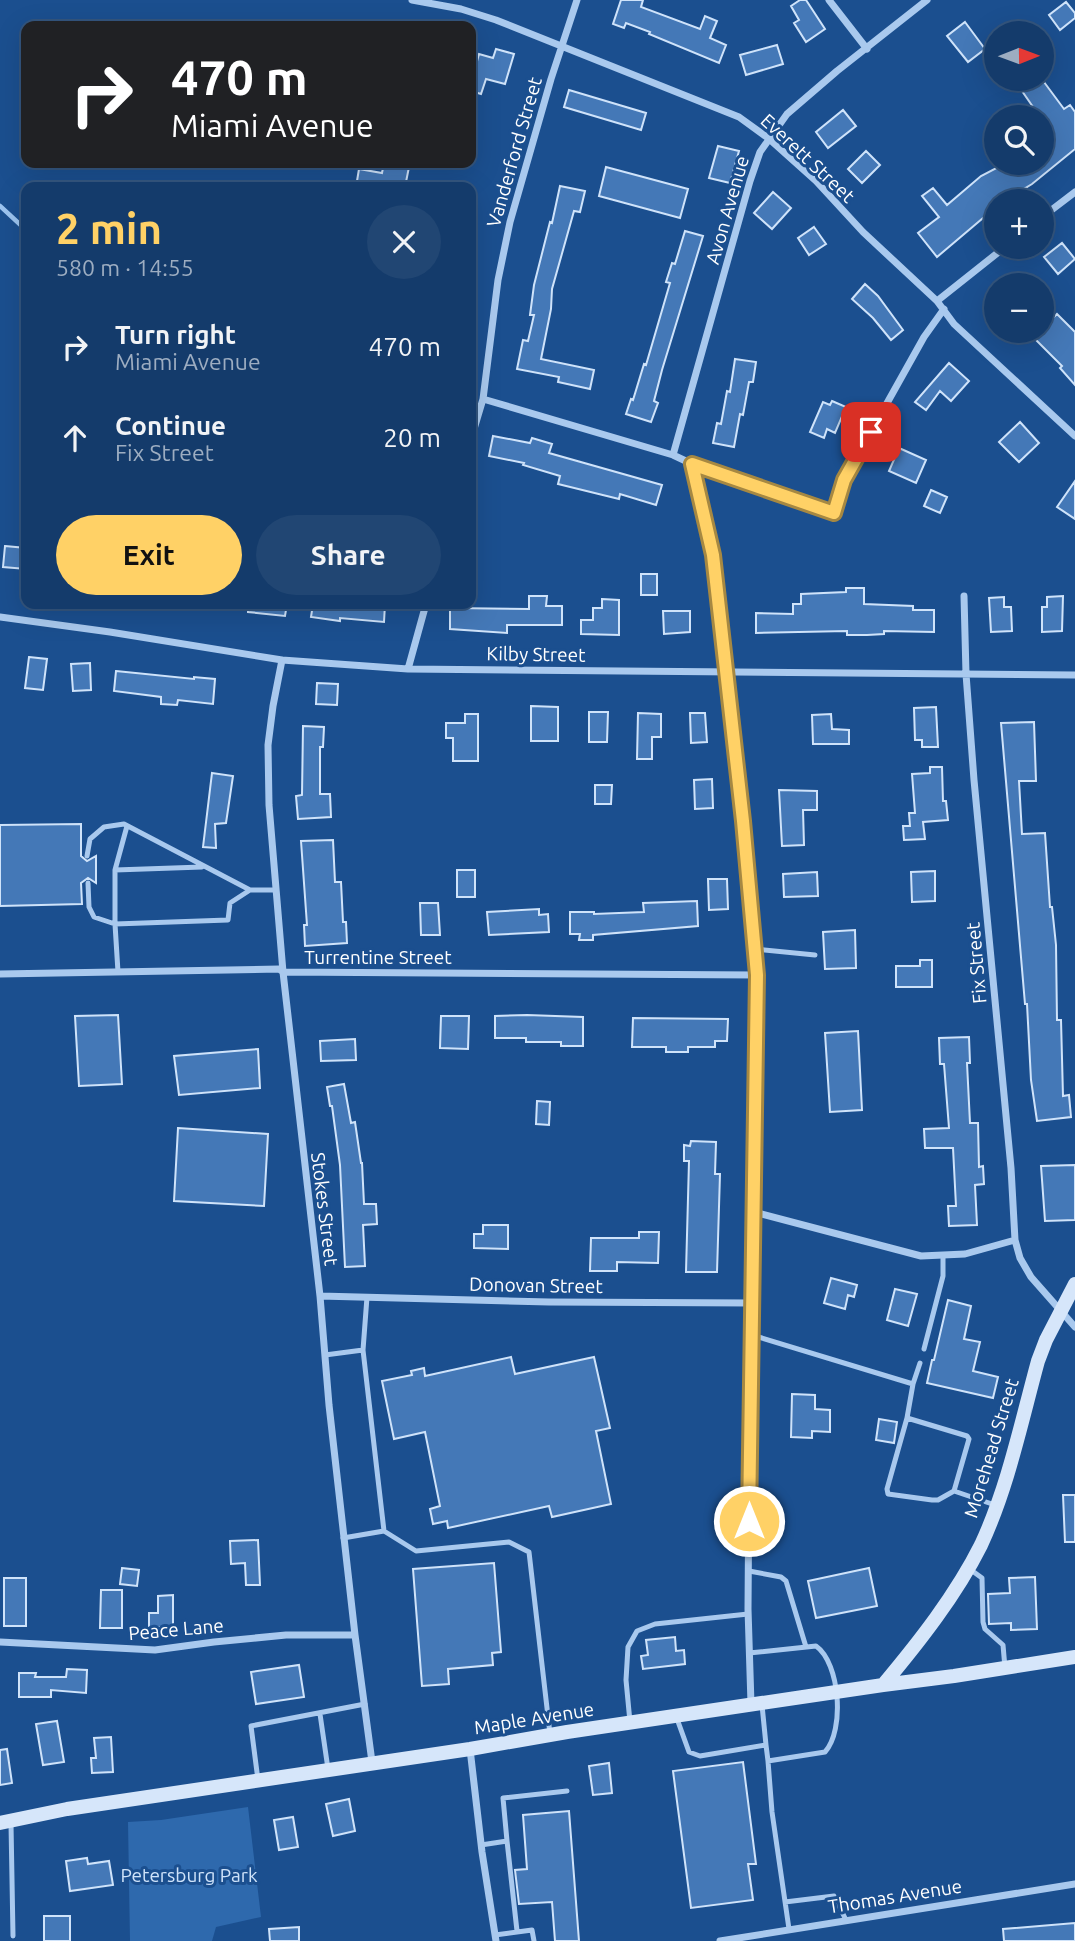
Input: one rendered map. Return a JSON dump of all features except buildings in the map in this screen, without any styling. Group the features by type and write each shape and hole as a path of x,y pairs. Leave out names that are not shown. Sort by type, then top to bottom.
{"main road":[{"name":"Morehead Street","path":"883,1685 968,1568 996,1506 1038,1361 1075,1284"},
{"name":"Maple Avenue","path":"5,1822 67,1809 470,1749 550,1734 1075,1657"}],"street":[{"name":"Everett Street","path":"412,0 461,9 496,20 739,117 768,138 816,181 904,273 937,301 954,324 1075,436"},
{"name":"Vanderford Street","path":"476,422 483,399 504,245 551,79 577,0"},
{"path":"829,0 867,49"},
{"name":"Avon Avenue","path":"673,455 750,181 768,138 787,114 927,0"},
{"path":"1054,208 1075,192"},
{"path":"937,301 990,259"},
{"path":"483,399 673,455 734,480 834,513 844,480 924,337 944,309"},
{"path":"692,464 713,555 743,821 757,975 748,1614 749,1653 756,1704"},
{"name":"Fix Street","path":"964,596 966,674 1012,1168 1015,1240 1020,1258 1031,1277 1075,1327"},
{"path":"408,669 425,609"},
{"name":"Kilby Street","path":"0,617 282,660 408,669 1075,675"},
{"name":"Stokes Street","path":"282,660 273,706 267,764 276,890 344,1538 372,1762"},
{"name":"Turrentine Street","path":"0,974 279,969 283,972 757,975"},
{"path":"754,1212 921,1256 986,1250 1015,1240"},
{"name":"Donovan Street","path":"320,1296 549,1302 752,1303"},
{"name":"Peace Lane","path":"0,1642 155,1650 286,1635 355,1635"},
{"path":"470,1749 495,1938"},
{"name":"Thomas Avenue","path":"720,1941 1075,1884"},
{"path":"789,1930 791,1941"}],"lane":[{"path":"87,856 90,839 104,827 124,824 250,890 276,890"},
{"path":"118,972 115,870 127,826"},
{"path":"115,870 205,867"},
{"path":"88,883 89,906 94,917 115,924 228,920 230,903 250,890"},
{"path":"754,949 815,955"},
{"path":"924,1349 943,1276 943,1256"},
{"path":"367,1297 363,1350 384,1531"},
{"path":"752,1335 913,1384"},
{"path":"325,1355 363,1350"},
{"path":"907,1419 970,1439 954,1491 938,1500 888,1494 887,1489 920,1363"},
{"path":"954,1491 996,1506"},
{"path":"344,1538 384,1531 416,1551 509,1542 528,1552 550,1734"},
{"path":"968,1568 982,1578 983,1622 985,1629 1003,1645 1005,1668"},
{"path":"749,1571 781,1577 786,1581 806,1647"},
{"path":"631,1723 626,1680 628,1647 637,1631 655,1624 748,1614"},
{"path":"749,1653 816,1646 824,1652 838,1692 835,1729 825,1752 768,1761"},
{"path":"258,1780 251,1726 365,1704"},
{"path":"756,1704 766,1745 772,1812 789,1930"},
{"path":"320,1714 328,1769"},
{"path":"676,1716 689,1752 700,1756 766,1745"},
{"path":"517,1931 503,1798 567,1791"},
{"path":"5,1822 13,1936"},
{"path":"481,1845 507,1841"},
{"path":"785,1902 834,1896 846,1920"},
{"path":"495,1938 517,1931 532,1930 534,1941"}],"green space":[{"name":"Petersburg Park","path":"248,1807 261,1917 216,1927 212,1941 130,1941 128,1822 161,1820"}],"waterway":[{"path":"0,206 21,225"}],"route":[{"path":"749,1521 757,975 743,821 713,555 692,464 834,513 844,480 871,432"}]}
